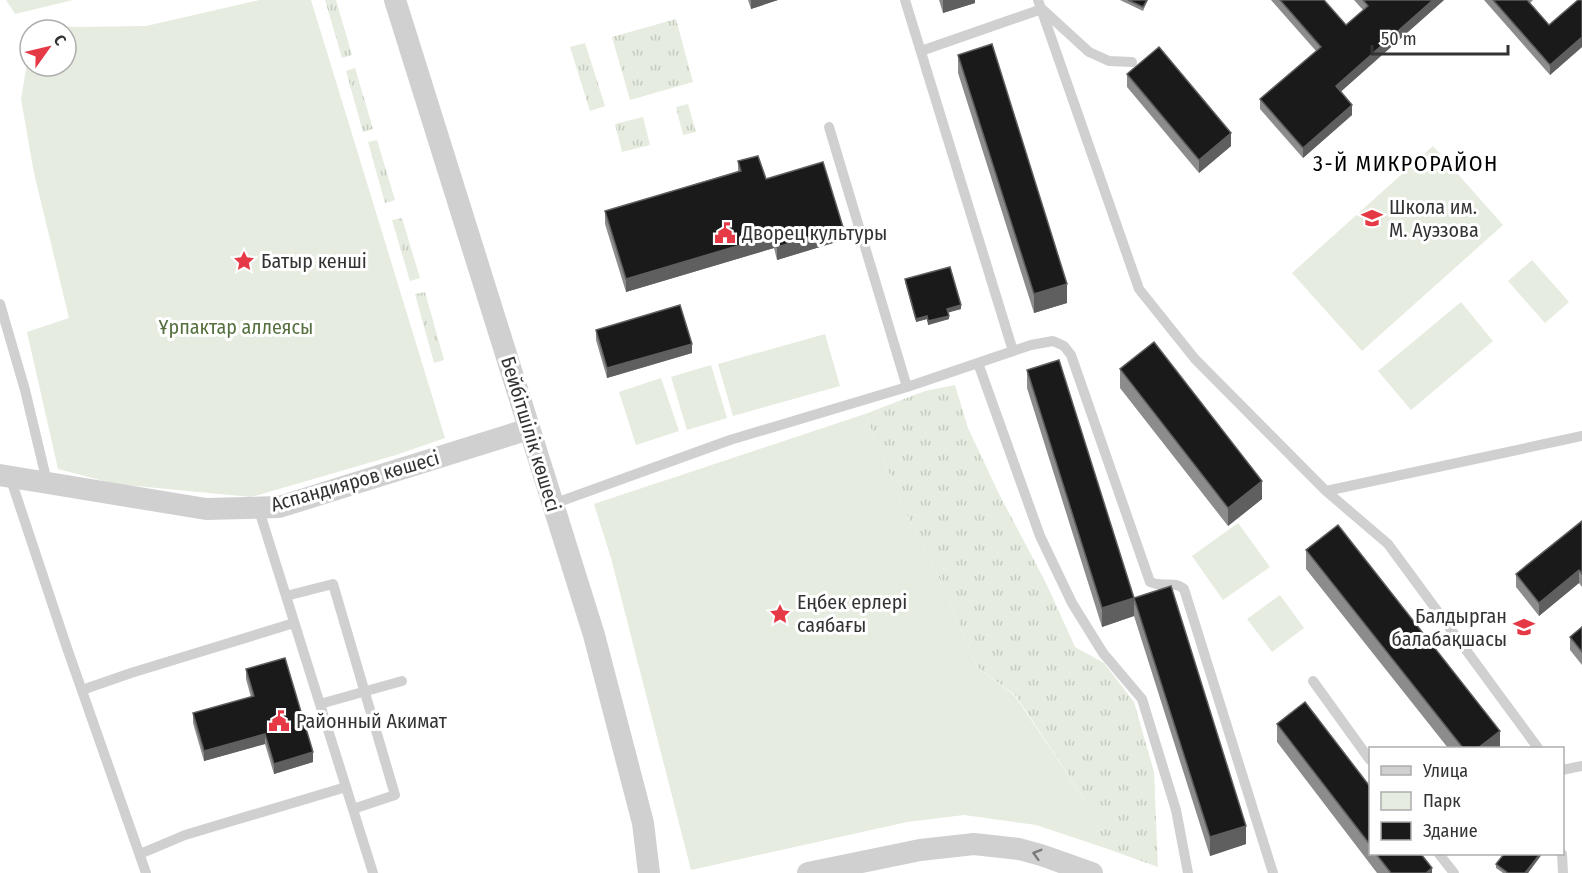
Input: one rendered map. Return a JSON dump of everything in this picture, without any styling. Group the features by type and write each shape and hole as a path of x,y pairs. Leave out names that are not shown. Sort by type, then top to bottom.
{"street":[{"name":"Бейбітшілік көшесі","path":"395,0 600,657 643,823 649,873"},
{"name":"Аспандияров көшесі","path":"5,476 206,509 279,507 529,429"},
{"path":"808,873 920,850 974,844 1030,852 1092,873"}],"lane":[{"path":"905,0 1013,351"},
{"path":"921,51 1040,5"},
{"path":"1040,5 1089,52 1109,61 1132,62"},
{"path":"1040,5 1139,289 1195,359 1326,491 1388,544 1537,747"},
{"path":"829,127 907,387"},
{"path":"0,304 3,325 25,390 47,483"},
{"path":"553,504 730,440 907,387 1031,345 1053,341 1064,346 1071,355 1150,582 1158,586 1175,584 1184,589 1273,873"},
{"path":"978,363 1040,536 1072,603 1103,653 1142,699 1176,810 1188,873"},
{"path":"1326,491 1582,436"},
{"path":"5,476 146,873"},
{"path":"258,507 373,873"},
{"path":"286,596 333,584 395,795 353,809"},
{"path":"82,690 294,623"},
{"path":"320,704 402,681"},
{"path":"1313,681 1369,757"},
{"path":"1564,770 1582,766"},
{"path":"140,854 185,835 346,787"},
{"path":"1440,855 1454,873"},
{"path":"1562,855 1563,873"}],"green space":[{"path":"6,0 73,0 15,14"},
{"name":"Ұрпактар аллеясы","path":"259,0 311,0 445,438 396,455 251,497 115,484 58,469 27,332 69,318 34,173 21,99 25,78 78,78 78,27 146,26"},
{"path":"325,0 336,0 352,55 342,58"},
{"path":"676,19 693,82 630,100 612,37"},
{"path":"585,43 605,106 590,111 570,47"},
{"path":"355,68 373,129 363,132 346,71"},
{"path":"688,104 696,132 683,135 676,107"},
{"path":"643,117 650,145 622,152 615,124"},
{"path":"377,140 395,200 385,203 368,142"},
{"path":"1433,146 1503,225 1362,351 1292,273"},
{"path":"402,218 420,278 410,281 392,220"},
{"path":"1532,260 1569,302 1545,323 1508,281"},
{"path":"425,292 444,360 434,363 415,294"},
{"path":"1461,302 1493,341 1411,410 1378,371"},
{"path":"825,334 840,386 733,416 718,364"},
{"path":"711,365 727,418 687,430 671,377"},
{"path":"661,378 679,431 636,445 619,392"},
{"path":"955,385 968,428 999,494 1046,583 1075,647 1104,663 1134,702 1154,772 1158,867 1105,848 1088,805 1016,696 977,667 938,575 904,509 865,414 925,391"},
{"path":"865,414 904,509 938,575 977,667 1015,696 1088,805 1105,848 1036,825 964,815 907,822 691,870 611,558 594,504"},
{"path":"1238,523 1270,567 1223,600 1192,556"},
{"path":"1280,595 1304,628 1272,652 1247,619"}],"building":[{"path":"1128,0 1147,0 1143,7"},
{"path":"1280,0 1324,0 1346,25 1368,6 1363,0 1433,0 1336,86 1352,105 1303,148 1260,99 1321,47"},
{"path":"1493,0 1527,0 1549,25 1578,0 1582,0 1582,37 1550,65"},
{"path":"992,44 1067,284 1034,294 958,55"},
{"path":"1159,47 1231,133 1199,160 1127,74"},
{"name":"Дворец культуры","path":"758,156 766,179 823,162 843,227 777,247 774,235 626,279 605,211 741,171 738,161"},
{"path":"950,267 961,305 947,309 949,316 928,321 927,316 916,319 905,279"},
{"path":"680,305 692,344 607,368 596,330"},
{"path":"1154,342 1262,481 1228,508 1120,369"},
{"path":"1059,360 1134,598 1102,608 1027,370"},
{"path":"1582,521 1582,574 1579,570 1539,603 1516,574"},
{"path":"1338,525 1500,731 1479,747 1462,747 1306,550"},
{"path":"1171,586 1246,826 1210,837 1134,598"},
{"path":"1582,627 1582,652 1570,637"},
{"path":"285,658 313,752 274,764 265,734 204,751 193,713 254,696 246,669"},
{"path":"1305,702 1369,785 1369,843 1277,724"},
{"path":"1377,855 1422,855 1432,868 1426,873 1391,873"},
{"path":"1503,855 1539,855 1525,873 1508,873 1496,864"}],"place":[{"name":"Школа им. М. Ауэзова","path":"1372,218"},
{"name":"Дворец культуры","path":"725,233"},
{"name":"Батыр кенші","path":"244,261"},
{"name":"Еңбек ерлері саябағы","path":"780,614"},
{"name":"Балдырган балабақшасы","path":"1524,627"},
{"name":"Районный Акимат","path":"279,721"}],"district":[{"name":"3-Й МИКРОРАЙОН","path":"1406,163"}]}
